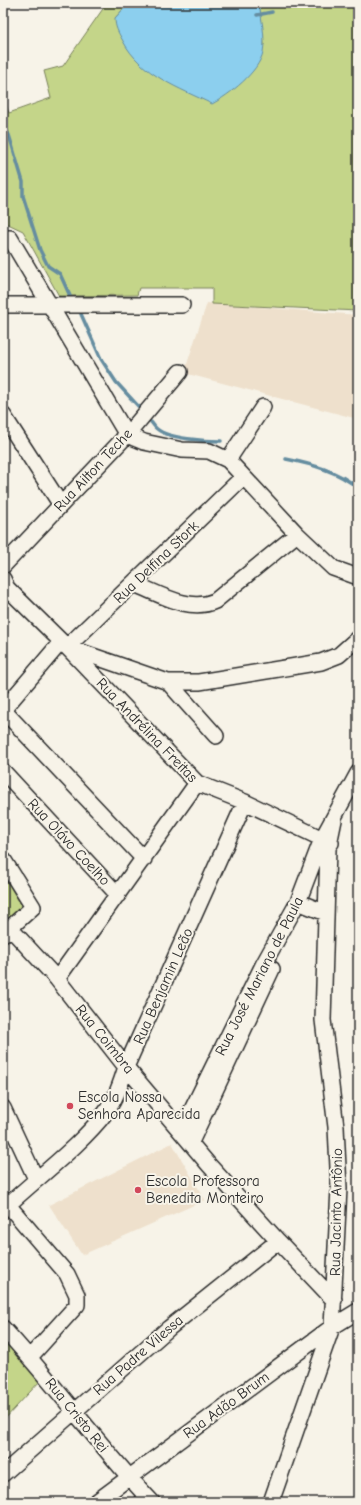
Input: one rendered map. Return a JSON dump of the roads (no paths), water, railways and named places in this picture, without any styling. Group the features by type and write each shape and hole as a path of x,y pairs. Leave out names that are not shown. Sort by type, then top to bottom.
{"street":[{"path":"6,238 50,305 127,435 144,442 182,450 209,451 228,460 297,534 333,568 358,577"},
{"path":"3,305 182,305"},
{"name":"Rua Ailton Teche","path":"5,557 61,505 127,435 180,372"},
{"path":"228,460 263,407"},
{"path":"3,415 61,505"},
{"name":"Rua Delfina Stork","path":"64,645 134,584 243,477"},
{"path":"134,584 189,605 207,605 215,601 297,534"},
{"name":"Rua Andrélina Freitas","path":"3,579 7,588 197,783 245,802 327,844"},
{"path":"144,859 3,710 64,645 168,682 199,682 321,662 338,655 358,638"},
{"path":"168,682 216,736"},
{"name":"Rua Olávo Coelho","path":"3,772 118,895"},
{"name":"Rua Jacinto Antônio","path":"271,1502 332,1327 339,1188 336,1127 323,1020 327,844 334,820 358,773"},
{"path":"57,979 197,783"},
{"path":"343,801 358,798"},
{"name":"Rua Benjamin Leão","path":"5,1202 36,1179 87,1133 106,1111 116,1094 126,1067 245,802"},
{"name":"Rua José Mariano de Paula","path":"186,1137 267,967 302,904 327,844"},
{"path":"3,859 33,908 6,931"},
{"path":"302,904 326,913"},
{"name":"Rua Coimbra","path":"6,931 57,979 126,1067 186,1137 278,1241 334,1300"},
{"path":"3,1108 36,1179"},
{"path":"5,1202 68,1274 77,1295 77,1304 30,1357"},
{"name":"Rua Padre Vilessa","path":"3,1474 169,1328 278,1241"},
{"name":"Rua Adão Brum","path":"96,1502 332,1327 358,1311"},
{"name":"Rua Cristo Rei","path":"3,1328 30,1357 73,1412 128,1477 152,1502"}],"water":[{"path":"129,3 259,3 264,40 263,52 260,60 250,75 235,89 212,104 174,86 150,72 131,53 118,32 115,18"}],"waterway":[{"path":"257,15 272,12"},
{"path":"3,123 9,135 23,182 23,196 40,250 48,266 60,274 70,296"},
{"path":"81,314 101,359 116,382 139,407"},
{"path":"151,422 156,428 170,435 188,439 221,441"},
{"path":"286,459 324,469 342,477 358,488"}],"place":[{"name":"Escola Nossa Senhora Aparecida","path":"70,1106"},
{"name":"Escola Professora Benedita Monteiro","path":"138,1190"}]}
